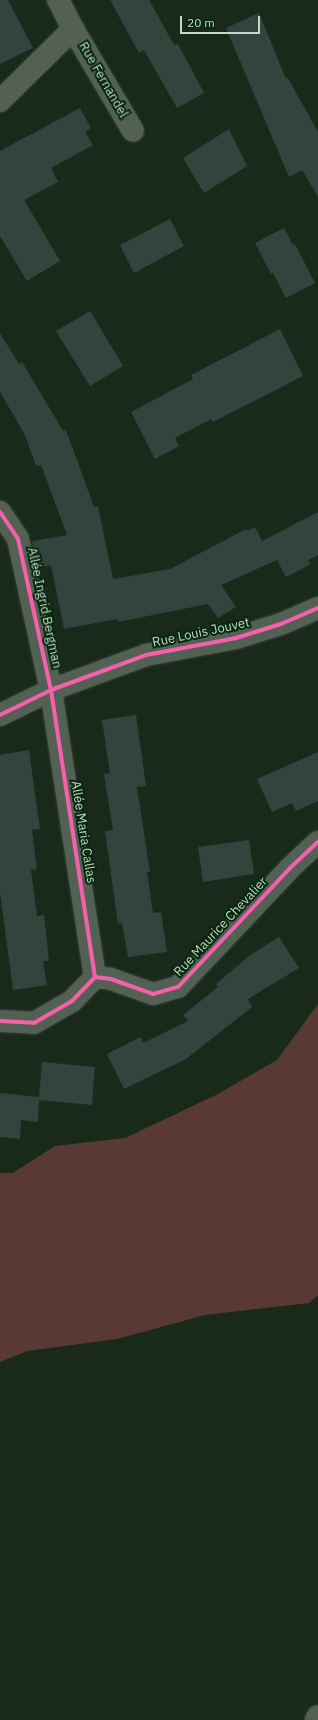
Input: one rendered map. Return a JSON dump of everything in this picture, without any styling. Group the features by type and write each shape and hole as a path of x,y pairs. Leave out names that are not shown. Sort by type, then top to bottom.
{"street":[{"name":"Rue Fernandel","path":"58,0 133,131"},
{"name":"Rue Fernandel","path":"0,101 74,29"},
{"name":"Allée Ingrid Bergman","path":"0,512 18,539 51,690"},
{"name":"Rue Louis Jouvet","path":"0,715 51,690 146,655 236,638 281,624 318,608"},
{"name":"Allée Maria Callas","path":"51,690 95,977"},
{"name":"Rue Maurice Chevalier","path":"95,977 112,979 153,994 178,987 290,868 318,842"},
{"path":"0,1021 34,1023 72,1001 95,977"},
{"path":"316,1720 318,1716"}],"shaded area":[{"path":"318,1004 318,1295 309,1303 205,1315 117,1339 27,1351 0,1362 0,1173 13,1173 55,1146 125,1138 218,1094 277,1060"}],"building":[{"path":"0,0 8,0 33,48 0,64"},
{"path":"110,0 149,0 174,45 178,44 204,93 177,108 144,50 139,53"},
{"path":"259,13 286,79 288,78 318,132 318,197 302,170 289,177 226,28"},
{"path":"80,108 91,128 85,132 93,145 51,168 58,182 24,200 60,261 27,281 0,236 0,151"},
{"path":"229,129 247,166 204,193 183,158"},
{"path":"170,219 184,246 134,273 120,245"},
{"path":"284,228 293,245 295,244 315,283 286,298 273,273 271,274 255,243"},
{"path":"90,311 123,366 90,386 56,331"},
{"path":"280,329 303,376 213,422 211,419 175,438 179,446 155,459 131,412 193,379 191,375"},
{"path":"0,333 19,364 22,362 63,431 66,430 94,507 98,506 113,579 170,569 246,529 247,531 255,527 262,541 318,512 318,555 308,560 311,564 286,577 277,560 221,585 236,607 218,618 208,604 118,622 117,619 64,629 51,565 37,568 32,541 67,535 41,465 36,466 25,435 0,392"},
{"path":"136,715 146,786 137,787 150,872 147,872 153,913 161,912 167,952 128,957 122,923 118,924 105,831 113,830 104,774 110,773 102,720"},
{"path":"29,750 40,829 32,830 37,869 31,870 37,916 44,915 49,961 43,961 47,985 13,990 0,892 0,755"},
{"path":"318,752 318,801 296,811 292,803 272,812 257,779"},
{"path":"249,840 254,874 203,882 198,847"},
{"path":"279,937 299,968 248,999 252,1007 186,1059 124,1089 107,1054 141,1037 143,1043 188,1021 183,1015 218,987 216,984 247,957"},
{"path":"42,1062 95,1067 92,1105 39,1100 38,1122 21,1120 20,1139 0,1137 0,1093 39,1097"}],"cycle path":[{"path":"0,512 18,539 51,690 95,977"},
{"path":"0,715 51,690 146,655 236,638 281,624 318,608"},
{"path":"0,1021 34,1023 72,1001 95,977 111,979 153,994 178,987 290,868 318,842"}]}
